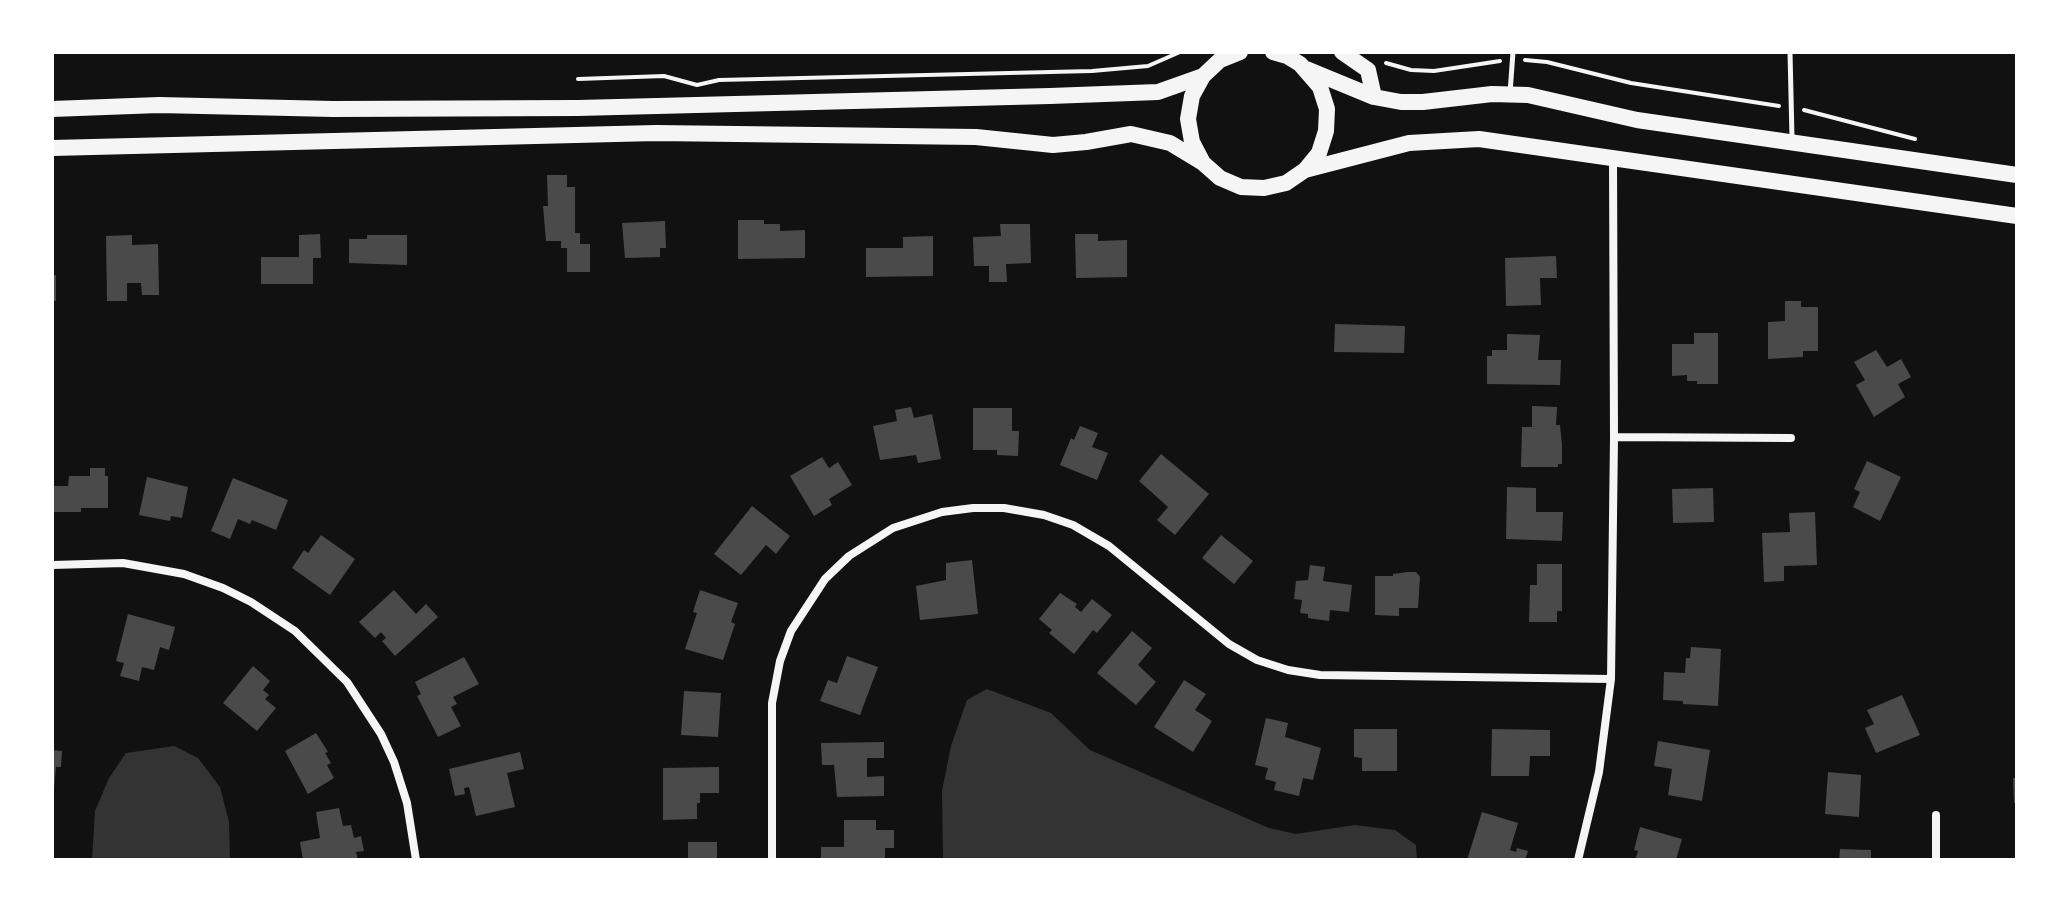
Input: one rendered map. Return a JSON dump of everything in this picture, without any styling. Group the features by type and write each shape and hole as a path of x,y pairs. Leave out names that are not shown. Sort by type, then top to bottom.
{"main road":[{"path":"1203,163 1192,142 1188,119 1192,96 1203,76 1220,60 1240,52"},
{"path":"1273,52 1374,97 1401,102 1510,94 1555,100 1637,120 2017,175"},
{"path":"1342,52 1368,70 1374,97"},
{"path":"52,148 656,133 976,137 1053,145 1131,134 1170,143 1203,163 1220,178 1241,187 1264,188 1286,183 1305,170 1319,153 1323,142 1327,109 1320,87 1306,69"},
{"path":"52,109 159,105 333,109 578,108 1050,96 1158,92 1203,76"},
{"path":"1305,170 1389,147 1444,140 1497,141 2017,216"}],"street":[{"path":"1578,860 1599,772 1611,679 1613,158"},
{"path":"1614,437 1791,438"},
{"path":"772,860 771,723 775,681 791,631 825,579 849,556 875,538 912,520 973,508 1004,508 1044,515 1092,535 1109,546 1229,644 1257,660 1288,670 1320,675 1611,679"},
{"path":"52,565 123,563 184,574 251,602 295,631 347,682 381,734 398,772 407,803 416,860"},
{"path":"1936,815 1936,860"}],"lane":[{"path":"1510,94 1513,52"},
{"path":"1790,52 1792,143"}],"path":[{"path":"578,79 664,76 697,85 719,80 1092,71 1148,66 1180,52"},
{"path":"1381,61 1411,70 1434,71 1493,61"}],"shaded area":[{"path":"987,689 1051,713 1090,750 1269,828 1296,834 1355,825 1395,830 1416,845 1417,860 943,860 942,791 951,746 967,700"},
{"path":"174,746 198,758 220,787 229,822 230,860 92,860 95,811 109,778 126,753"}],"building":[{"path":"547,175 567,175 567,187 575,187 575,233 580,233 580,244 590,244 590,272 567,272 567,248 561,248 561,241 546,241 543,206 548,206"},
{"path":"738,220 764,220 764,224 780,224 780,231 805,230 805,258 738,259"},
{"path":"665,221 666,248 660,248 660,257 625,258 622,223"},
{"path":"1000,224 1030,224 1031,263 1006,264 1007,282 989,282 989,266 974,266 973,237 1001,236"},
{"path":"320,234 321,258 313,258 313,284 261,284 261,257 299,257 299,235"},
{"path":"1075,234 1098,234 1098,241 1127,240 1127,277 1076,278"},
{"path":"132,235 132,245 158,244 159,295 142,295 141,283 127,283 127,301 107,301 106,236"},
{"path":"367,235 407,235 407,265 349,263 349,239 367,239"},
{"path":"933,236 933,276 866,277 866,248 903,248 903,237"},
{"path":"1556,256 1557,278 1540,278 1541,305 1506,306 1505,258"},
{"path":"52,275 56,275 56,301 52,301"},
{"path":"1785,301 1801,301 1801,307 1818,307 1818,351 1803,351 1803,357 1768,359 1768,322 1785,321"},
{"path":"1335,324 1405,326 1404,353 1334,352"},
{"path":"1694,333 1718,333 1718,384 1697,384 1697,381 1687,381 1687,375 1672,376 1672,344 1694,344"},
{"path":"1507,334 1540,335 1538,360 1561,360 1560,385 1487,384 1487,356 1492,356 1492,350 1507,350"},
{"path":"1876,350 1887,367 1901,359 1911,377 1898,384 1905,397 1874,417 1856,385 1865,380 1854,362"},
{"path":"1532,406 1557,407 1556,425 1560,425 1562,445 1562,464 1558,467 1521,467 1522,427 1532,427"},
{"path":"911,407 914,418 932,414 941,459 918,463 916,455 880,460 873,426 897,421 895,410"},
{"path":"973,408 1012,408 1012,431 1019,431 1018,456 997,455 997,450 973,450"},
{"path":"1080,426 1098,433 1092,447 1108,453 1097,480 1060,465 1071,438 1074,440"},
{"path":"1161,454 1209,494 1175,535 1157,520 1168,507 1139,481"},
{"path":"822,457 829,468 838,462 852,485 829,499 832,505 814,516 790,476"},
{"path":"1867,461 1901,477 1880,521 1853,507 1860,492 1854,489"},
{"path":"90,468 105,468 108,508 52,512 52,486 68,486 69,476 90,476"},
{"path":"147,477 188,487 182,518 171,516 170,521 139,515"},
{"path":"233,478 288,500 276,530 252,520 250,524 238,519 230,539 211,531"},
{"path":"1507,487 1536,488 1536,512 1563,512 1562,541 1506,539"},
{"path":"1713,488 1714,522 1673,523 1672,489"},
{"path":"752,506 790,536 776,554 766,545 741,575 714,554"},
{"path":"1815,512 1817,565 1784,566 1784,581 1764,582 1762,533 1790,532 1789,513"},
{"path":"321,535 355,559 330,595 292,568 304,550 308,553"},
{"path":"1221,535 1253,561 1234,584 1202,558"},
{"path":"972,560 978,614 920,620 916,586 946,580 946,563"},
{"path":"1537,564 1562,564 1562,611 1557,611 1557,622 1529,622 1530,585 1537,585"},
{"path":"1310,565 1325,567 1323,581 1352,585 1349,612 1330,610 1329,621 1308,618 1308,614 1300,613 1302,600 1294,599 1296,581 1308,580"},
{"path":"1416,572 1420,577 1418,608 1399,608 1399,616 1375,615 1375,576"},
{"path":"394,590 416,614 426,604 438,617 395,656 382,641 386,638 381,632 375,638 359,622"},
{"path":"700,590 738,603 731,622 735,624 723,660 685,649 697,613 693,612"},
{"path":"1060,593 1077,604 1075,607 1081,612 1092,599 1112,615 1097,633 1093,630 1074,654 1049,633 1052,630 1039,619"},
{"path":"128,614 175,627 169,650 160,647 154,670 142,667 139,681 120,676 124,663 116,661"},
{"path":"1132,631 1152,648 1138,665 1156,682 1136,705 1097,673"},
{"path":"1691,647 1721,649 1718,706 1663,700 1664,672 1685,673"},
{"path":"847,656 878,667 860,715 820,701 828,680 837,683"},
{"path":"464,657 479,684 453,697 457,704 451,707 461,726 438,737 417,696 421,694 415,682"},
{"path":"253,666 270,681 263,690 269,695 265,699 276,708 257,731 223,703"},
{"path":"1184,680 1206,694 1195,710 1212,721 1193,752 1154,727"},
{"path":"684,691 721,693 718,737 681,735"},
{"path":"1902,695 1920,735 1876,753 1865,728 1874,724 1867,710"},
{"path":"1266,718 1288,723 1285,737 1321,748 1313,780 1303,778 1299,796 1274,790 1276,782 1265,779 1268,768 1255,765"},
{"path":"1354,729 1397,729 1397,771 1362,771 1362,758 1354,757"},
{"path":"1492,729 1550,730 1550,756 1530,756 1529,776 1491,776"},
{"path":"316,733 328,752 325,753 331,763 327,765 334,778 308,794 285,751"},
{"path":"1658,741 1710,750 1702,801 1668,795 1672,769 1654,766"},
{"path":"884,742 884,758 867,758 867,777 884,776 884,796 837,797 834,765 822,765 821,743"},
{"path":"52,750 62,751 61,767 56,767 54,789 52,789"},
{"path":"520,752 524,769 507,773 515,807 476,816 469,787 464,788 465,794 455,796 449,769"},
{"path":"719,767 719,793 700,793 697,819 663,820 663,768"},
{"path":"1828,772 1861,775 1859,817 1825,814"},
{"path":"2013,778 2017,778 2017,803 2014,803"},
{"path":"339,808 343,826 351,825 354,838 361,836 364,851 356,852 358,860 303,860 300,842 320,838 316,812"},
{"path":"1482,812 1518,823 1510,850 1528,851 1525,860 1467,860"},
{"path":"844,820 876,820 876,830 894,830 894,848 885,848 885,860 821,860 821,847 844,847"},
{"path":"1640,827 1682,839 1676,860 1635,860 1638,851 1634,850"},
{"path":"688,842 717,842 717,860 688,860"},
{"path":"1840,849 1871,850 1871,860 1839,860"}]}
